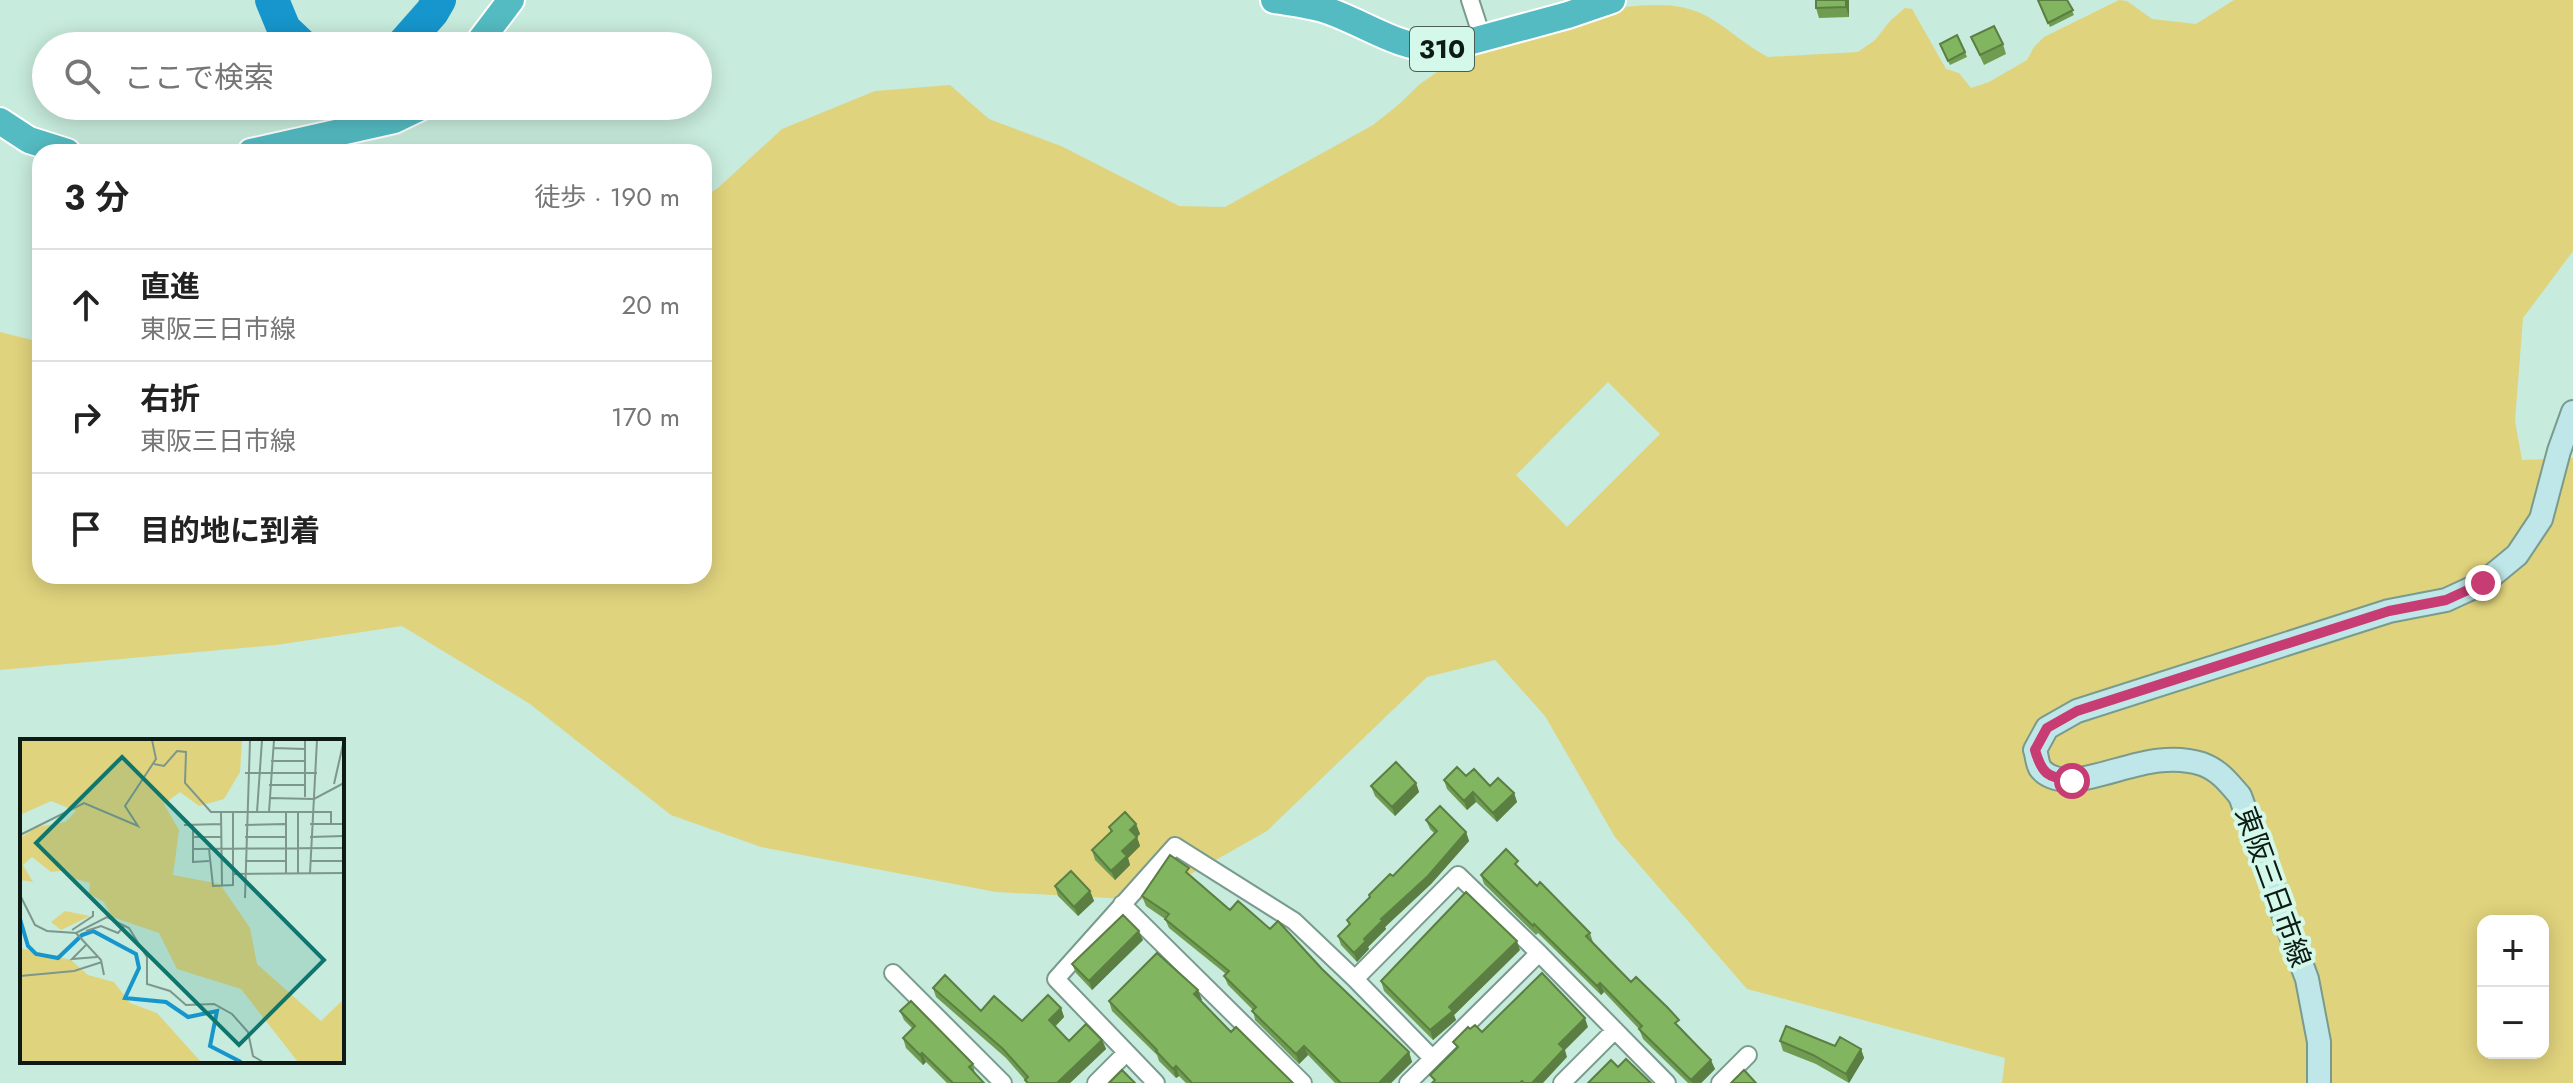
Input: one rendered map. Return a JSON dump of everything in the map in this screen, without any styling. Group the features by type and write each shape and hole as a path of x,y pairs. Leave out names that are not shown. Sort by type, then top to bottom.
{"highway":[{"path":"487,32 511,0"},
{"name":"310","path":"1274,0 1326,10 1396,42 1439,50 1483,40 1612,0"},
{"path":"287,144 394,120"},
{"path":"0,121 29,140 42,144"}],"main road":[{"name":"東阪三日市線","path":"2319,1083 2319,1042 2307,979 2240,796 2222,775 2203,764 2170,759 2131,765 2072,781 2053,778 2041,768 2035,750 2047,728 2077,711 2389,611 2446,600 2483,583 2517,555 2541,519 2573,412"}],"street":[{"path":"1470,0 1483,40"},
{"path":"1156,1083 1056,979 1175,846 1294,921 1432,1058"},
{"path":"1355,979 1458,875 1667,1083"},
{"path":"1122,904 1303,1083"},
{"path":"1408,1083 1539,953"},
{"path":"893,973 1003,1083"},
{"path":"1562,1083 1615,1030"},
{"path":"1096,1083 1126,1053"},
{"path":"1720,1083 1748,1055"}],"shaded area":[{"path":"2119,0 2127,1 2152,19 2196,24 2234,0 2573,0 2573,251 2523,318 2515,421 2522,460 2573,458 2573,1083 2002,1083 2005,1058 1747,989 1615,837 1545,716 1495,660 1427,677 1267,831 1145,900 996,892 761,847 671,815 530,704 402,626 276,645 0,670 0,332 32,340 32,584 712,584 712,192 782,129 875,91 950,85 989,119 1061,146 1179,206 1225,207 1373,125 1420,84 1450,63 1624,7 1658,5 1690,9 1710,18 1768,57 1858,52 1875,40 1905,8 1912,9 1946,69 1959,73 1971,88 1989,82 2027,60 2044,37","holes":["1608,382 1660,434 1567,527 1516,475"]}],"building":[{"path":"1816,0 1846,0 1846,7 1816,8"},
{"path":"2038,0 2067,0 2073,10 2048,23"},
{"path":"1994,26 2003,44 1980,55 1971,37"},
{"path":"1957,35 1965,52 1948,61 1940,44"},
{"path":"1396,762 1416,783 1392,807 1371,786"},
{"path":"1457,767 1466,776 1474,769 1490,786 1498,778 1514,793 1493,813 1473,792 1464,801 1444,780"},
{"path":"1440,806 1466,832 1428,876 1381,919 1354,953 1338,936 1350,924 1347,920 1390,874 1393,876 1437,831 1426,820"},
{"path":"1125,812 1136,824 1130,830 1137,837 1122,851 1127,856 1111,871 1092,850 1112,831 1109,827"},
{"path":"1506,849 1518,861 1515,864 1537,886 1540,882 1590,933 1586,936 1631,982 1636,977 1679,1020 1675,1023 1711,1060 1691,1080 1639,1029 1642,1026 1600,983 1597,986 1481,875"},
{"path":"1170,855 1189,868 1186,872 1230,910 1238,901 1270,929 1278,921 1322,969 1409,1052 1379,1083 1341,1083 1304,1046 1296,1054 1252,1011 1256,1007 1224,976 1229,971 1165,919 1169,914 1142,896"},
{"path":"1071,871 1090,891 1074,907 1055,886"},
{"path":"1466,892 1517,941 1449,1007 1453,1011 1430,1030 1381,981"},
{"path":"1123,915 1139,931 1089,981 1072,964"},
{"path":"1157,953 1198,990 1194,994 1231,1032 1236,1027 1293,1083 1192,1083 1176,1066 1173,1069 1109,1001"},
{"path":"1542,973 1585,1018 1559,1044 1564,1049 1532,1083 1432,1083 1435,1080 1430,1075 1458,1047 1453,1042 1468,1027 1470,1029 1475,1025 1482,1032"},
{"path":"945,975 981,1011 994,996 1022,1021 1048,995 1061,1008 1049,1020 1069,1041 1086,1024 1102,1040 1057,1083 1028,1083 1025,1080 1028,1077 1003,1049 933,988"},
{"path":"911,1001 973,1064 969,1067 984,1083 953,1083 903,1038 915,1026 900,1011"},
{"path":"1786,1026 1835,1046 1840,1037 1861,1049 1846,1074 1780,1041"},
{"path":"1626,1059 1651,1083 1588,1083 1611,1060 1618,1067"},
{"path":"1122,1070 1135,1083 1109,1083"},
{"path":"1744,1070 1756,1083 1731,1083"}],"waterway":[{"path":"272,0 287,32"},
{"path":"414,32 439,0"}],"route":[{"path":"2072,781 2053,778 2041,768 2035,750 2047,728 2077,711 2389,611 2446,600 2483,583"}]}
